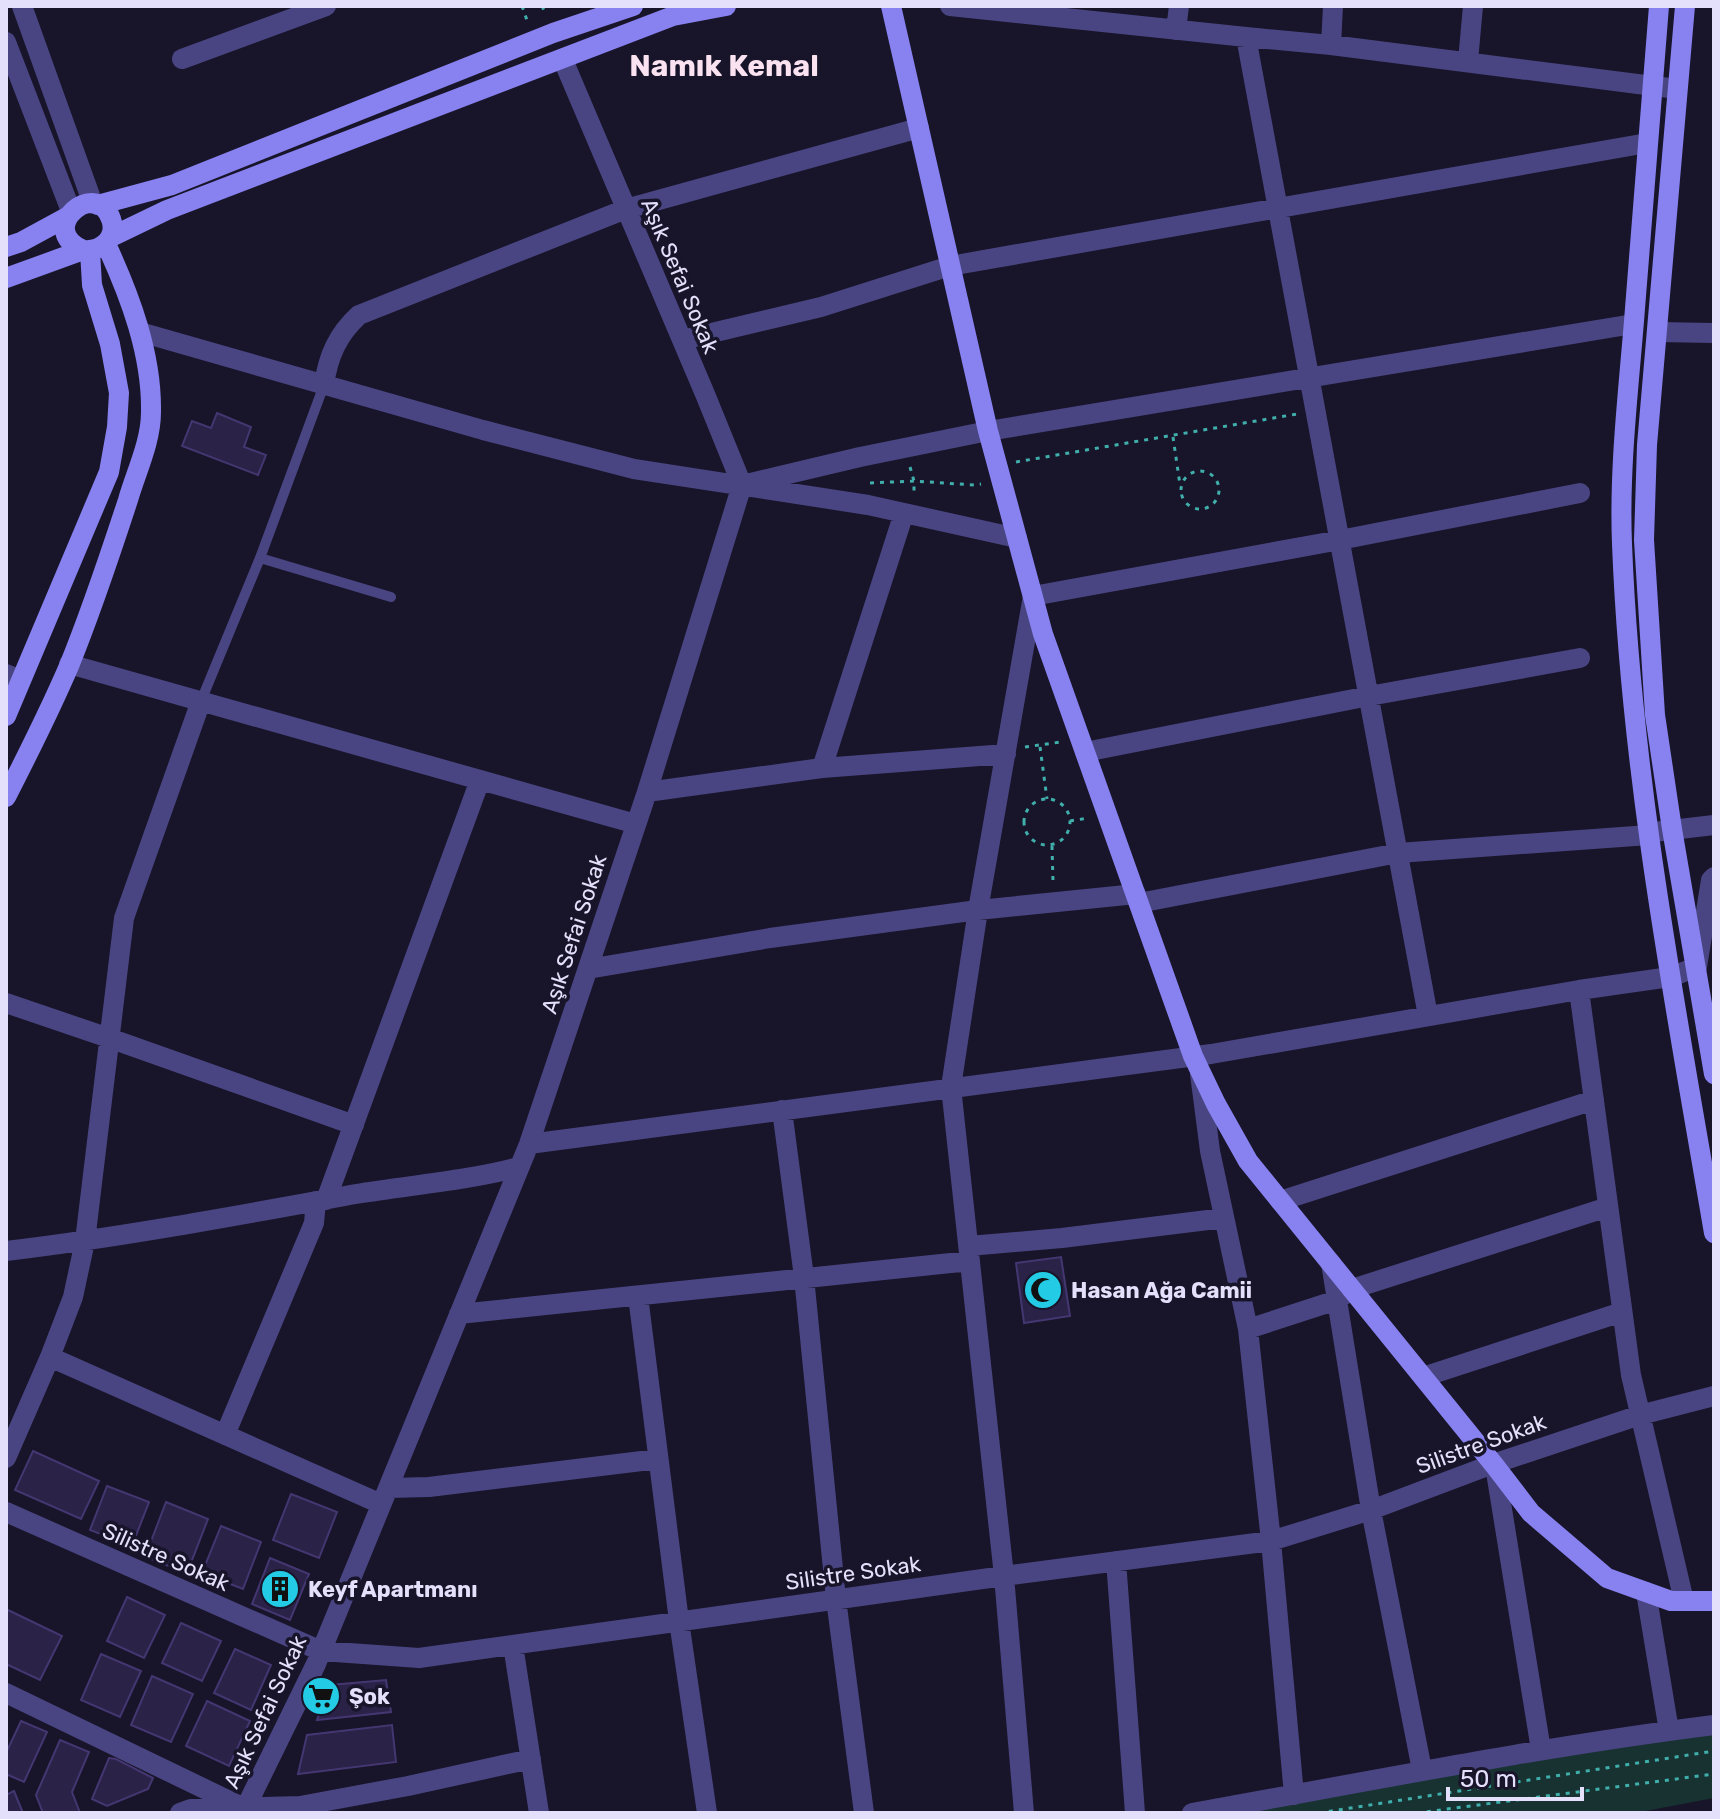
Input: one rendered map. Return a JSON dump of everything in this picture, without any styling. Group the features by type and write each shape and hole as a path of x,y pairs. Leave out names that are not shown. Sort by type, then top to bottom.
{"street":[{"path":"6,716 14,677 109,472 119,393 110,344 92,285 98,246 113,223 110,215 96,204 22,6"},
{"path":"6,247 21,242 82,204 96,204 172,185 553,33 633,6"},
{"path":"6,278 98,246 167,210 673,16 726,6"},
{"path":"891,6 988,431 1043,634 1196,1061 1248,1161 1331,1263 1344,1294 1371,1510 1422,1770"},
{"path":"950,6 1042,11 1176,30 1468,61 1677,89"},
{"path":"1176,30 1179,6"},
{"path":"1331,45 1333,6"},
{"path":"1468,61 1473,6"},
{"path":"1659,6 1624,443 1622,542 1634,715 1648,834 1714,1233"},
{"path":"1685,6 1647,445 1644,540 1655,715 1714,1074"},
{"path":"182,59 323,7"},
{"path":"1246,37 1428,1016"},
{"path":"6,42 69,214 65,224 67,237 77,247 98,246"},
{"name":"Aşık Sefai Sokak","path":"244,1811 321,1651 529,1144 647,792 742,485 563,60"},
{"path":"324,385 331,354 338,340 359,315 626,209 919,128"},
{"path":"682,340 821,307 950,266 1647,143"},
{"path":"6,797 41,729 69,664 117,535 149,434 151,387 140,332 121,277 98,246"},
{"path":"742,485 988,431 1633,324"},
{"path":"140,332 483,430 634,469 868,505 1017,538"},
{"path":"1657,332 1714,333"},
{"path":"1033,596 1580,493"},
{"path":"822,768 904,513"},
{"path":"1024,1813 1004,1576 951,1087 978,910 1033,596"},
{"path":"1083,745 1580,658"},
{"path":"69,664 636,824"},
{"path":"6,1458 73,1297 85,1241 124,918 201,701"},
{"path":"647,792 822,768 1006,752"},
{"path":"225,1435 354,1125 480,780"},
{"path":"588,969 770,938 978,910 1054,902 1137,899 1398,853 1648,834 1714,825"},
{"path":"1697,967 1714,877"},
{"path":"529,1144 951,1087 1196,1061 1428,1016 1670,977 1697,967"},
{"path":"1579,990 1631,1375 1684,1601"},
{"path":"6,1003 354,1125"},
{"path":"1196,1061 1210,1151 1248,1329 1294,1795"},
{"path":"1280,1201 1594,1100"},
{"path":"782,1110 804,1277 836,1599 864,1813"},
{"path":"6,1251 85,1241 397,1187 488,1175 519,1167"},
{"path":"1248,1329 1608,1207"},
{"path":"459,1314 804,1277 1062,1238 1224,1218"},
{"path":"1344,1294 1423,1377 1531,1513 1607,1578 1671,1601 1714,1601"},
{"path":"638,1296 707,1813"},
{"path":"1423,1377 1622,1312"},
{"path":"50,1357 225,1435 384,1496 429,1487 658,1459"},
{"name":"Silistre Sokak","path":"6,1512 321,1651 419,1658 1271,1541 1371,1510 1640,1415 1714,1396"},
{"path":"1494,1465 1541,1750"},
{"path":"1116,1561 1135,1813"},
{"path":"1646,1592 1669,1731"},
{"path":"513,1645 539,1813"},
{"path":"6,1693 244,1811"},
{"path":"1192,1813 1422,1770 1714,1725"},
{"path":"180,1813 191,1809 244,1811 300,1806 531,1759"}],"lane":[{"path":"201,701 260,558 324,385"},
{"path":"260,558 391,597"}],"path":[{"path":"868,505 870,483 914,481 974,485 999,473 1173,435 1316,411"},
{"path":"1173,435 1181,489 1184,501 1195,509 1203,510 1215,504 1220,493 1215,478 1204,471 1185,478 1181,489"},
{"path":"1006,752 1039,745 1083,745"},
{"path":"1039,745 1047,799"},
{"path":"1047,799 1061,804 1069,814 1066,836 1052,845 1034,842 1023,826 1024,814 1039,800 1047,799"},
{"path":"1052,845 1054,902"},
{"path":"1319,1813 1714,1751"},
{"path":"1417,1813 1714,1774"}],"green space":[{"path":"1714,1725 1714,1798 1635,1813 1192,1813"}],"building":[{"path":"217,413 251,427 244,447 266,455 258,475 182,446 192,421 211,428"},
{"name":"Hasan Ağa Camii","path":"1061,1257 1070,1316 1024,1323 1016,1263"},
{"path":"33,1451 99,1481 81,1519 15,1490"},
{"path":"107,1486 149,1502 132,1546 90,1530"},
{"path":"291,1494 337,1512 319,1558 273,1540"},
{"path":"166,1502 208,1519 187,1573 145,1557"},
{"path":"221,1526 261,1542 243,1589 202,1573"},
{"name":"Keyf Apartmanı","path":"270,1558 309,1574 290,1620 252,1604"},
{"path":"127,1597 165,1615 144,1658 107,1641"},
{"path":"8,1610 62,1636 40,1680 6,1664"},
{"path":"181,1623 221,1641 202,1681 162,1663"},
{"path":"235,1649 271,1665 251,1710 214,1693"},
{"path":"101,1654 141,1671 120,1717 81,1700"},
{"path":"152,1676 193,1694 171,1742 131,1725"},
{"path":"386,1680 391,1712 317,1720 330,1685"},
{"path":"207,1701 250,1721 229,1766 186,1746"},
{"path":"21,1721 47,1732 24,1782 6,1774 6,1753"},
{"path":"392,1725 396,1762 298,1774 307,1735"},
{"path":"60,1740 89,1752 72,1792 80,1813 43,1813 36,1795"},
{"path":"109,1758 153,1778 148,1789 107,1806 92,1799"},
{"path":"14,1791 23,1813 6,1813 6,1795"}],"place":[{"name":"Hasan Ağa Camii","path":"1043,1290"},
{"name":"Keyf Apartmanı","path":"280,1589"},
{"name":"Şok","path":"321,1696"}],"district":[{"name":"Namık Kemal","path":"724,66"}]}
